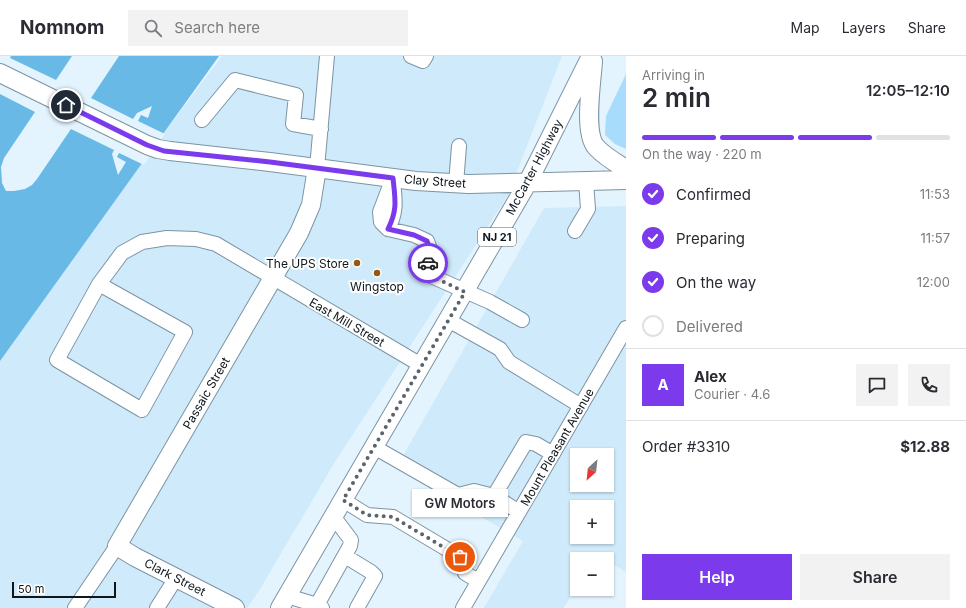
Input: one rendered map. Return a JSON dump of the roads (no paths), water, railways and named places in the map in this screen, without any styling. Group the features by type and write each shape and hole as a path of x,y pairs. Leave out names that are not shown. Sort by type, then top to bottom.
{"main road":[{"path":"592,56 589,126 591,138 595,146 600,151 626,169"},
{"name":"McCarter Highway","path":"283,602 528,182 592,56"},
{"name":"Clay Street","path":"0,73 158,149 393,178 456,184 626,180"},
{"name":"Passaic Street","path":"117,546 299,233 313,195 317,168"},
{"name":"Clark Street","path":"117,546 235,608"}],"street":[{"path":"317,168 327,56"},
{"path":"411,56 424,61 426,56"},
{"path":"202,120 235,80 296,95 292,124 321,129"},
{"path":"456,184 459,146"},
{"path":"393,178 395,206 393,218 388,229 414,235 427,241 431,252 427,269 429,275 490,302 522,320"},
{"path":"575,231 588,209 586,181"},
{"name":"East Mill Street","path":"99,284 185,332 142,410 57,360 99,284 122,253 142,242 167,238 196,239 216,244 273,279 422,365"},
{"path":"448,320 500,349 509,362 581,406"},
{"name":"Mount Pleasant Avenue","path":"463,608 626,328"},
{"path":"494,496 526,442 536,444 553,454"},
{"path":"374,447 458,495 474,491 494,496 519,512"},
{"path":"343,500 367,515 393,517 460,557 465,573 478,582"},
{"path":"283,602 319,607 350,546 351,540 333,516"},
{"name":"Passaic Street","path":"75,608 117,546"},
{"path":"345,556 371,572 374,576 357,608"},
{"path":"156,608 176,578"}],"place":[{"name":"The UPS Store","path":"357,263"},
{"name":"Wingstop","path":"377,273"},
{"name":"GW Motors","path":"460,557"}]}
